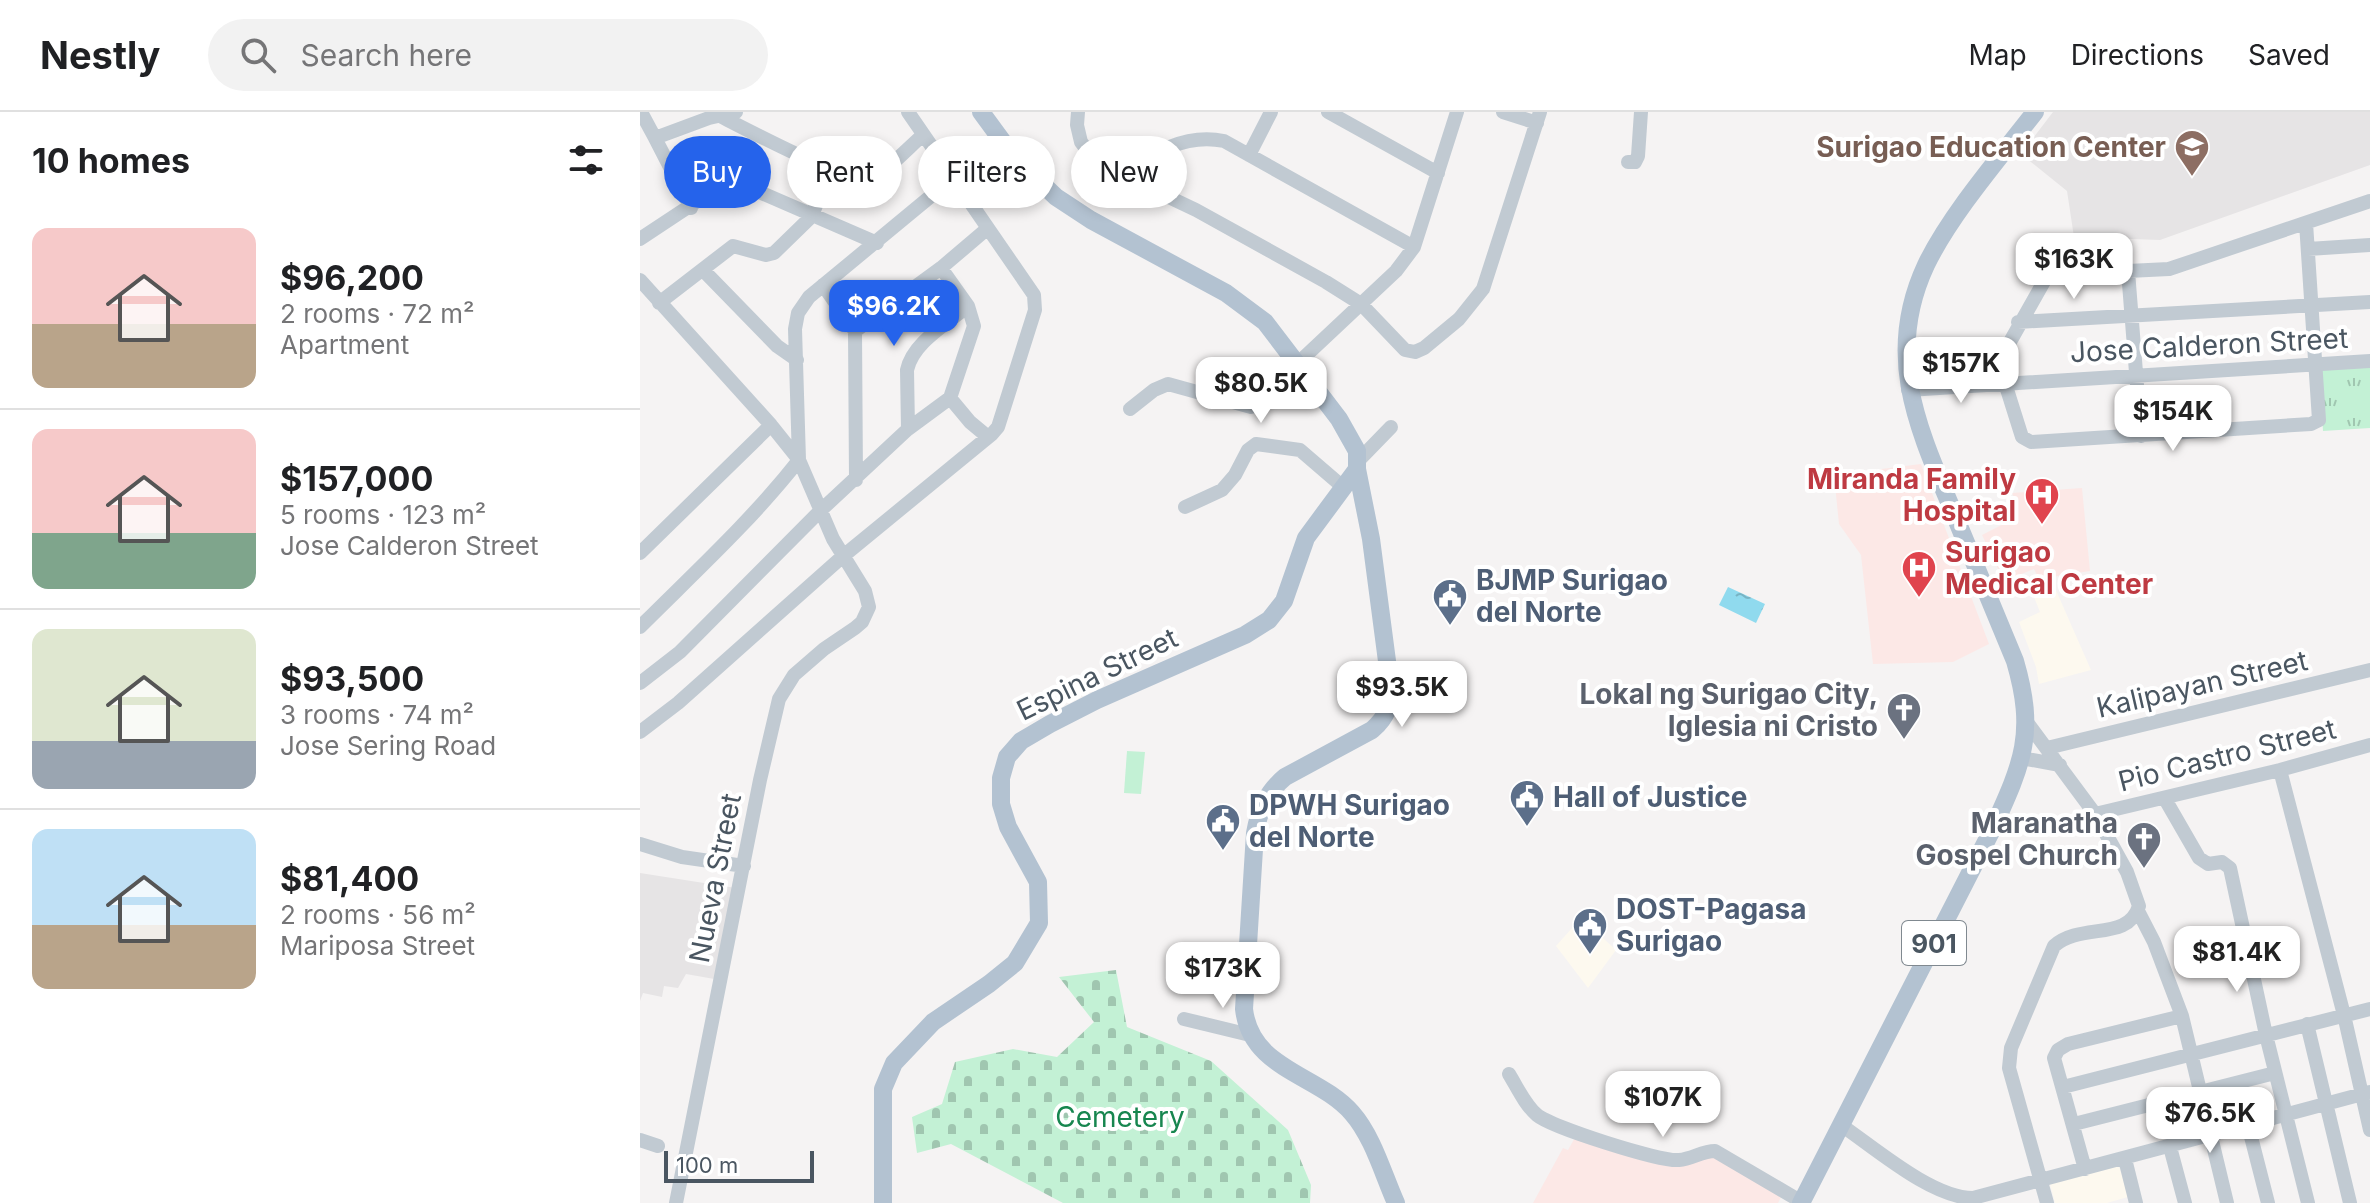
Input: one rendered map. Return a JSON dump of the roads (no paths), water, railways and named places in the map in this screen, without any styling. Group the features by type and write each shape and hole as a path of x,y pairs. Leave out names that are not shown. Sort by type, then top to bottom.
{"main road":[{"path":"981,112 998,136"},
{"name":"901","path":"1802,1202 1993,828 2021,758 2026,721 2024,694 2015,661 1919,430 1908,390 1907,334 1918,285 1926,265 1951,224 2035,112"},
{"path":"1055,194 1072,208 1226,293 1256,315 1273,330 1301,367 1347,430 1357,451 1391,697 1386,715 1372,730 1285,777 1275,785 1261,807 1255,833 1244,1009 1250,1035 1278,1065 1325,1090 1355,1117 1396,1203"},
{"name":"Espina Street","path":"883,1203 882,1098 886,1077 894,1063 927,1027 1015,963 1039,923 1038,882 1004,816 1001,778 1007,757 1021,741 1050,724 1245,635 1269,620 1284,601 1306,538 1358,465"}],"street":[{"path":"641,112 664,156"},
{"path":"655,138 712,115 736,112"},
{"path":"902,152 923,135 908,112"},
{"path":"1078,112 1079,136"},
{"path":"1249,155 1271,112"},
{"path":"1328,112 1438,173"},
{"path":"1130,409 1154,390 1168,384 1251,407 1272,399 1396,271 1414,247 1457,112"},
{"path":"1187,206 1361,304 1405,350 1420,351 1473,305 1489,274 1539,117 1503,112"},
{"path":"1628,162 1635,162 1638,156 1641,112"},
{"path":"712,115 787,149"},
{"path":"1187,143 1198,139 1224,141 1414,247"},
{"path":"771,198 877,243"},
{"path":"2306,223 2320,417 2315,423 2026,441 2019,432 2005,383 2002,356 2018,322 2054,267 2154,271 2184,266 2306,223 2370,201"},
{"path":"640,239 691,208"},
{"path":"659,303 733,246 770,255 812,216 815,208"},
{"path":"641,624 727,543 771,496 799,460 795,329 798,313 809,297 918,208"},
{"path":"640,732 678,703 842,557 998,427 1035,302 1031,289 974,208"},
{"path":"855,331 941,268 988,228"},
{"path":"2308,249 2370,245"},
{"path":"640,683 680,652 820,511 908,429 950,398 972,335 972,318 968,306 941,268"},
{"path":"703,270 777,346 797,360"},
{"path":"2128,271 2141,436"},
{"path":"640,280 799,460 842,557"},
{"path":"823,285 855,331 856,480"},
{"path":"2018,322 2370,302"},
{"path":"908,429 909,361 919,346 968,306"},
{"name":"Jose Calderon Street","path":"1908,390 2370,361"},
{"path":"950,398 970,422 988,437"},
{"path":"640,553 771,425"},
{"path":"1358,465 1391,427"},
{"path":"1185,507 1226,487 1248,450 1256,444 1300,450 1343,487"},
{"name":"Nueva Street","path":"676,1203 779,699 794,675 862,622 869,607 868,600 842,557"},
{"name":"Kalipayan Street","path":"2047,748 2370,670"},
{"path":"2026,721 2095,814 2135,889 2138,911 2154,942 2182,1016 2208,1135 2227,1203"},
{"name":"Pio Castro Street","path":"2095,814 2165,799 2370,745"},
{"path":"2021,758 2060,765"},
{"path":"2280,770 2353,1055 2366,1093 2370,1130"},
{"path":"2165,799 2202,862 2222,862 2230,868 2266,1035 2308,1203"},
{"path":"640,844 682,857 744,866"},
{"path":"2047,1203 2011,1080 2011,1048 2054,946 2079,932 2119,927 2138,911"},
{"path":"2063,1087 2370,1009"},
{"path":"2085,1169 2054,1058 2058,1050 2068,1044 2182,1016"},
{"path":"1184,1019 1250,1035"},
{"path":"2307,1024 2350,1203"},
{"path":"2353,1055 2370,1051"},
{"path":"2074,1124 2275,1073"},
{"path":"1509,1074 1538,1116 1552,1123 1638,1153 1665,1159 1683,1160 1715,1151 1802,1202"},
{"path":"1841,1125 1935,1197 1986,1199 2041,1180 2366,1093"},
{"path":"2248,1125 2268,1203"},
{"path":"640,1140 658,1146"},
{"path":"2170,1147 2185,1203"},
{"path":"2125,1159 2136,1203"}],"water":[{"path":"1728,587 1765,604 1756,623 1719,605"}],"place":[{"name":"Surigao Education Center","path":"2192,178"},
{"name":"Miranda Family Hospital","path":"2042,526"},
{"name":"Surigao Medical Center","path":"1919,599"},
{"name":"BJMP Surigao del Norte","path":"1450,627"},
{"name":"Lokal ng Surigao City, Iglesia ni Cristo","path":"1904,741"},
{"name":"Hall of Justice","path":"1527,828"},
{"name":"DPWH Surigao del Norte","path":"1223,852"},
{"name":"Maranatha Gospel Church","path":"2144,870"},
{"name":"DOST-Pagasa Surigao","path":"1590,956"}],"park label":[{"name":"Cemetery","path":"1120,1117"}]}
